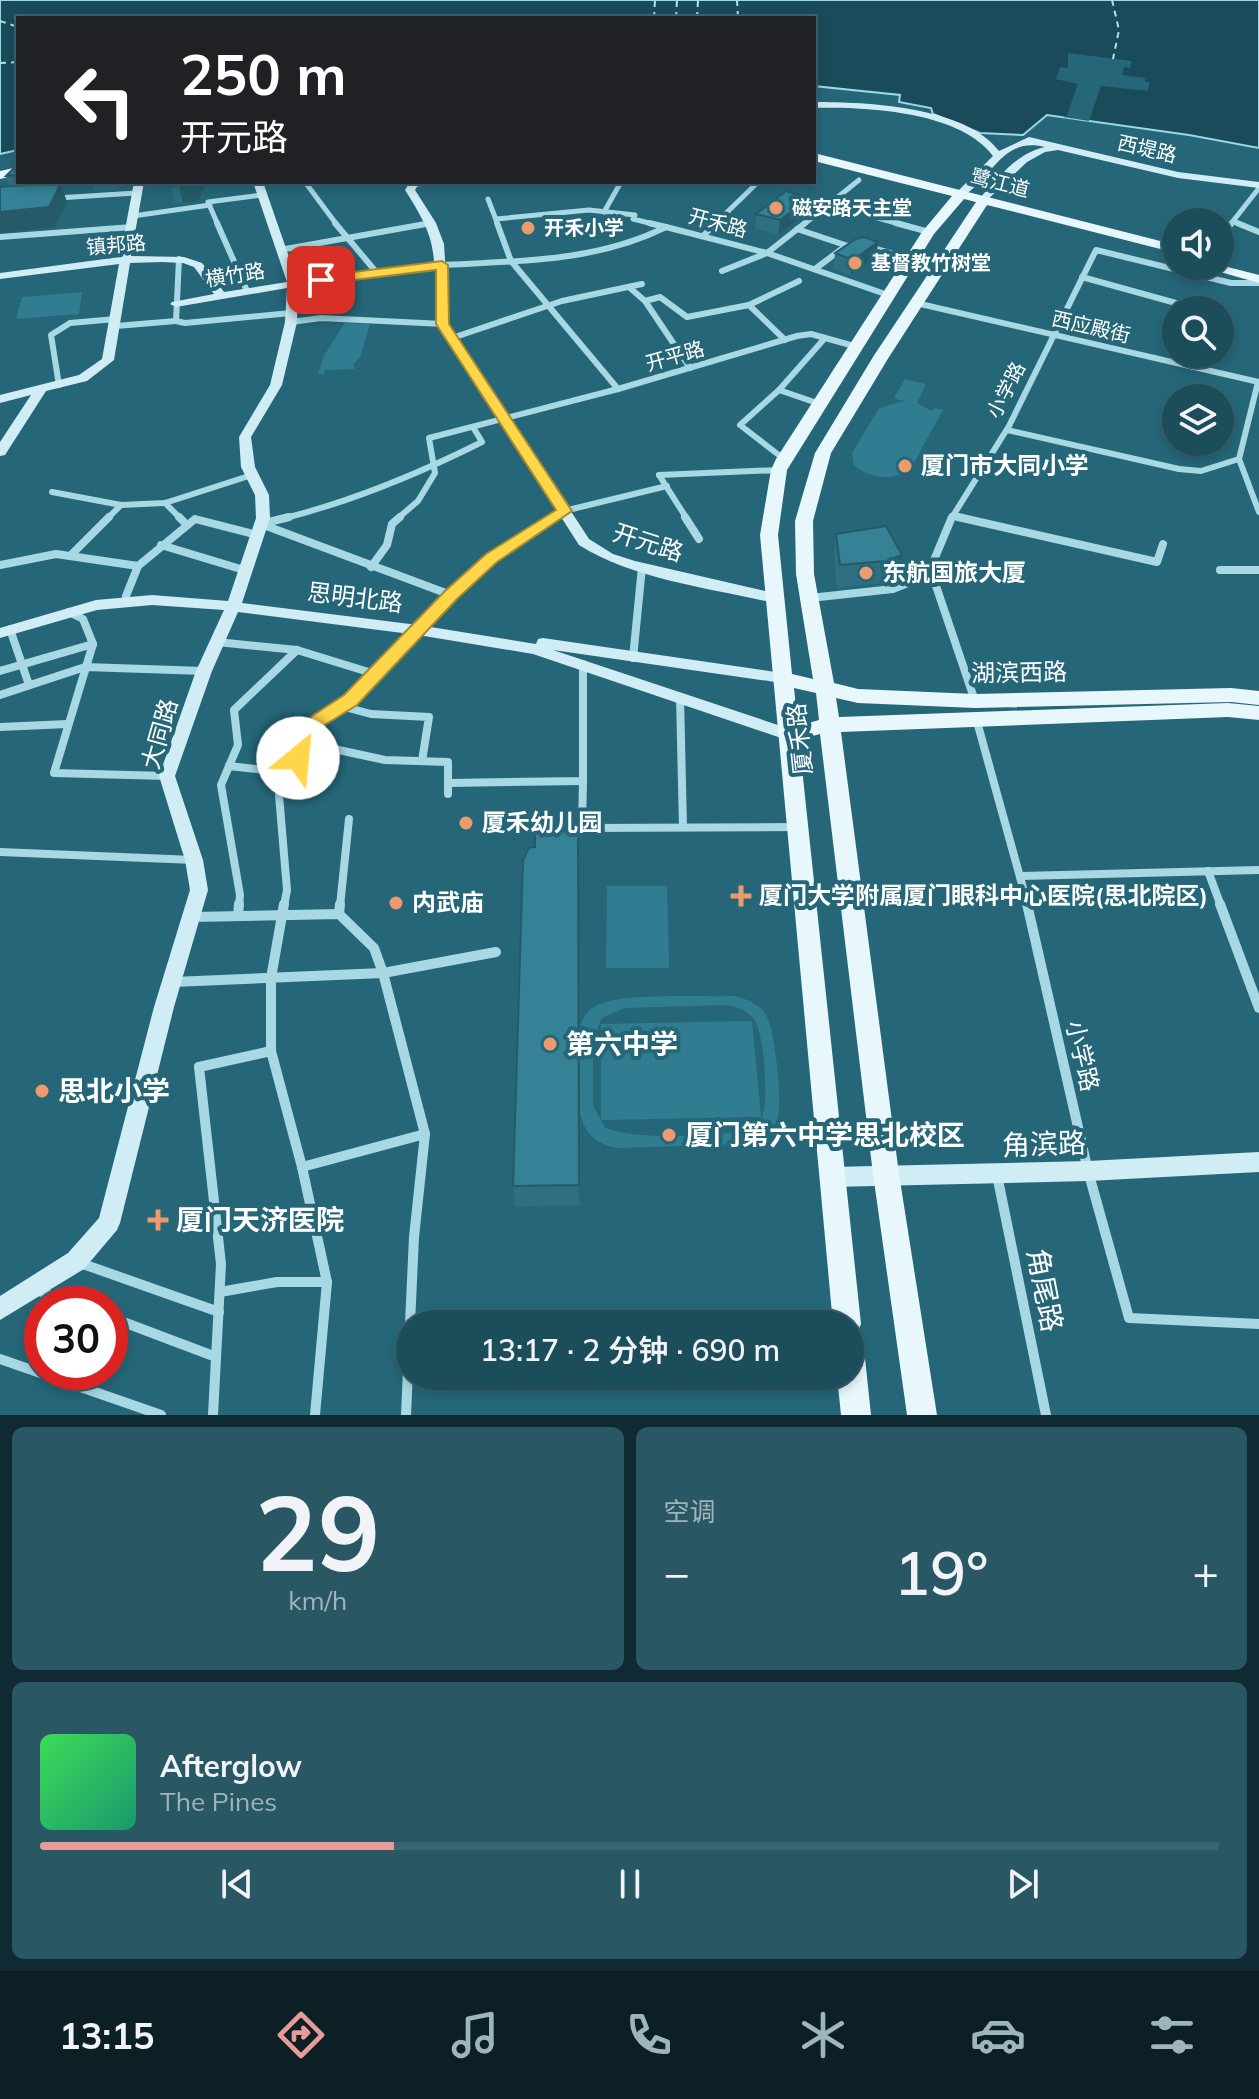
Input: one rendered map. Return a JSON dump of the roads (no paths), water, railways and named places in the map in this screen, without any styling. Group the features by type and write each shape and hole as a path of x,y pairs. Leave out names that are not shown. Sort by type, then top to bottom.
{"main road":[{"name":"鹭江道","path":"816,158 969,201 1098,244 1162,255"},
{"name":"鹭江道","path":"816,169 1162,246"},
{"name":"厦禾路","path":"845,1310 769,535 782,464 817,403 929,232 969,201"},
{"name":"厦禾路","path":"922,1415 886,1174 827,725 825,689 805,574 804,521 823,453 916,303 969,201"},
{"path":"1234,264 1259,270"},
{"path":"1234,274 1259,281"},
{"name":"湖滨西路","path":"782,678 858,696 976,709 1228,710 1259,713"},
{"name":"湖滨西路","path":"790,735 827,725 976,709 1231,695 1259,698"},
{"path":"853,1390 856,1415"}],"street":[{"path":"816,105 890,111 946,123 979,136 992,145 997,155"},
{"name":"厦禾路","path":"969,201 997,155 1010,145 1029,140"},
{"name":"西堤路","path":"1029,140 1178,175 1259,186"},
{"name":"厦禾路","path":"969,201 1036,151 1063,148"},
{"path":"722,271 767,253 859,180"},
{"path":"307,184 377,273"},
{"path":"59,385 51,335 70,323 321,318 443,324 439,244 431,223 410,190 413,184"},
{"path":"604,212 620,184"},
{"path":"703,236 756,184"},
{"path":"1234,220 1259,186"},
{"path":"0,399 83,378 108,360 138,188 45,199"},
{"path":"247,291 208,202 260,188"},
{"name":"大同路","path":"35,1286 76,1261 109,1223 199,890 194,860 167,776 204,671 234,604 259,530 262,495 248,467 245,437 276,385 291,318 293,284 260,188"},
{"path":"488,199 511,261 618,389"},
{"path":"828,204 929,232"},
{"path":"0,237 132,222 210,205"},
{"path":"496,219 589,210 635,215 633,219 666,227"},
{"path":"1234,221 1259,232"},
{"path":"280,250 431,223"},
{"name":"开禾路","path":"442,265 558,257 644,240 666,227 767,253 888,295"},
{"path":"797,229 857,249 864,245 911,259"},
{"path":"1098,244 1231,283 1259,281"},
{"name":"小学路","path":"1098,244 1007,430 953,516 932,561 933,573 976,709 1021,876 1088,1171 1129,1318 1259,1324"},
{"path":"815,269 847,245"},
{"path":"176,321 179,259"},
{"name":"镇邦路","path":"0,276 123,261 179,259 196,263 220,295"},
{"name":"横竹路","path":"176,304 293,284 442,265"},
{"path":"1082,277 1162,299"},
{"path":"645,301 660,297 687,317 749,305 799,281"},
{"path":"452,338 549,306 642,284"},
{"path":"630,288 645,301 690,368"},
{"name":"西应殿街","path":"916,303 1162,360"},
{"path":"749,305 785,340"},
{"name":"开元路","path":"443,324 584,542 608,557 774,598"},
{"name":"开平路","path":"434,467 429,438 811,334 854,346"},
{"path":"782,464 740,425 779,390 825,338"},
{"name":"西应殿街","path":"1197,368 1258,382"},
{"path":"1258,382 1239,459 1259,512"},
{"path":"779,390 817,403"},
{"path":"0,452 40,391"},
{"path":"259,530 330,507 434,467 482,442 473,427"},
{"path":"1007,430 1179,469 1201,471 1239,459"},
{"path":"699,539 659,475 782,464"},
{"path":"371,567 387,545 392,524 418,501 435,473 434,467"},
{"path":"52,492 121,505 165,503 252,475"},
{"path":"315,1415 327,1282 302,1167 271,1051 271,978 287,890 279,795 318,720 341,706 491,558 564,511 667,486"},
{"path":"165,503 186,524"},
{"path":"71,555 121,505"},
{"path":"953,516 1157,562 1163,544"},
{"path":"126,596 138,566 195,519 301,536 371,567 451,595"},
{"path":"161,545 244,570"},
{"path":"0,565 56,554 138,566"},
{"path":"633,658 642,567"},
{"path":"1220,570 1259,570"},
{"path":"810,598 893,589 933,573"},
{"name":"思明北路","path":"3,630 43,614 106,598 172,595 782,678"},
{"name":"思明北路","path":"3,630 96,605 152,600 234,604"},
{"path":"68,611 83,619 93,644 54,773 167,776"},
{"name":"思明北路","path":"421,627 492,640 583,664 790,735"},
{"path":"3,630 23,664 29,685"},
{"path":"217,642 297,650 375,674"},
{"path":"0,671 93,644"},
{"path":"238,916 240,895 221,785 238,745 234,710 297,650"},
{"path":"642,684 640,677 650,666 665,662"},
{"path":"583,664 582,828 797,827"},
{"path":"0,695 85,667 204,671"},
{"path":"680,697 683,827"},
{"path":"341,706 371,714 429,717 422,761"},
{"path":"0,727 68,724"},
{"path":"306,743 385,760 448,762 448,794"},
{"path":"229,766 291,773"},
{"path":"449,783 583,781"},
{"path":"339,914 349,819"},
{"path":"0,852 194,860"},
{"path":"1021,876 1259,870"},
{"path":"1208,871 1259,1008"},
{"path":"191,917 339,914 374,948 425,1134 414,1237 411,1310"},
{"path":"172,982 383,973 496,952"},
{"path":"213,1415 221,1264 199,1067 271,1051"},
{"path":"302,1167 425,1134"},
{"name":"角滨路","path":"831,1177 1088,1171 1259,1162"},
{"name":"角尾路","path":"997,1174 1046,1415"},
{"path":"76,1261 219,1312"},
{"path":"220,1292 277,1282 327,1282"},
{"name":"大同路","path":"0,1309 24,1293"},
{"path":"128,1324 216,1357"},
{"path":"0,1359 161,1415"},
{"path":"406,1415 407,1390"}],"place":[{"name":"磁安路天主堂","path":"776,208"},
{"name":"开禾小学","path":"528,228"},
{"name":"基督教竹树堂","path":"855,263"},
{"name":"厦门市大同小学","path":"905,466"},
{"name":"东航国旅大厦","path":"866,573"},
{"name":"厦禾幼儿园","path":"466,823"},
{"name":"厦门大学附属厦门眼科中心医院(思北院区)","path":"741,896"},
{"name":"内武庙","path":"396,903"},
{"name":"第六中学","path":"550,1044"},
{"name":"思北小学","path":"42,1091"},
{"name":"厦门第六中学思北校区","path":"669,1135"},
{"name":"厦门天济医院","path":"158,1220"}]}
